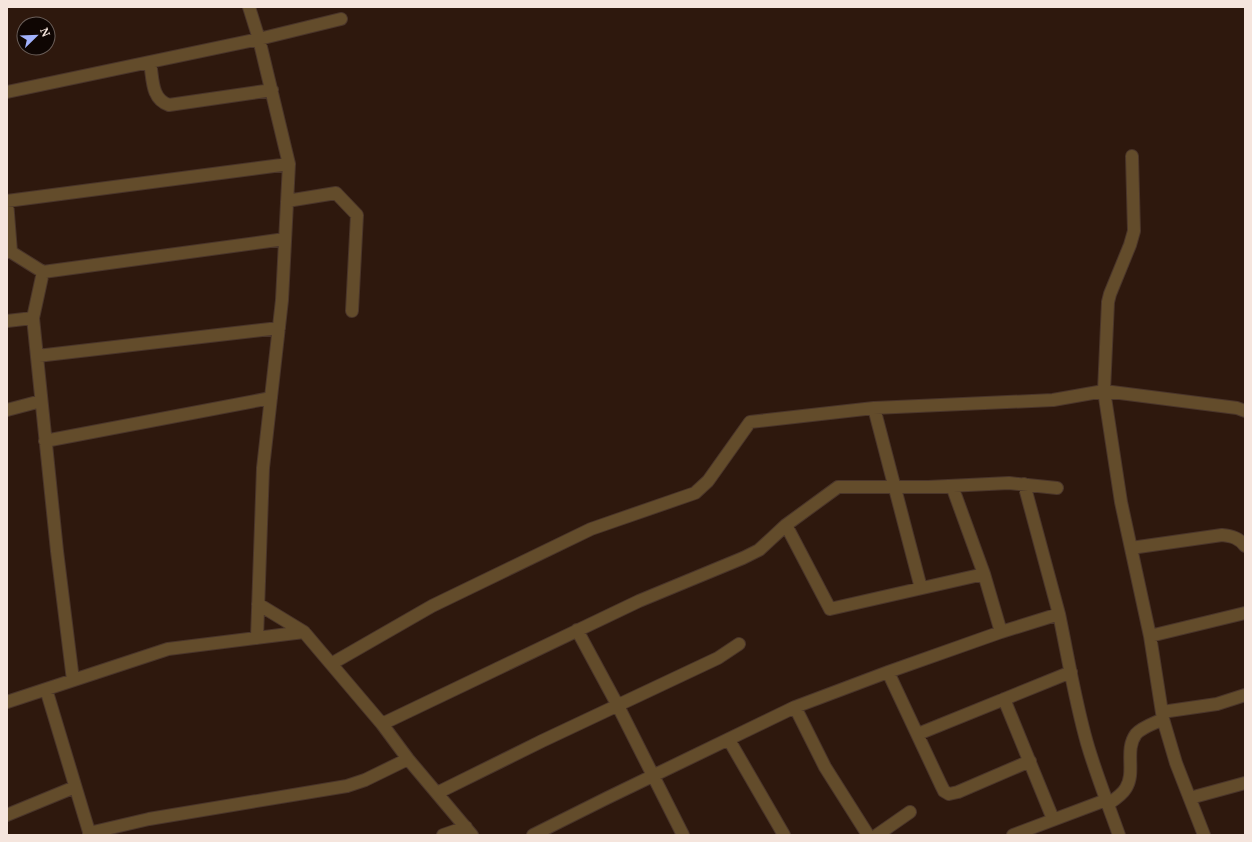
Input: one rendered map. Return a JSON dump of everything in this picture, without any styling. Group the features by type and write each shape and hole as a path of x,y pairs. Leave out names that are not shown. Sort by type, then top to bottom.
{"street":[{"path":"249,7 272,90 289,164 282,300 263,468 256,638"},
{"path":"7,92 259,40 342,19"},
{"path":"150,62 156,96 161,102 168,105 272,90"},
{"path":"1132,156 1134,231 1108,302 1104,391 1121,502 1150,636 1162,715 1176,763 1204,835"},
{"path":"285,239 43,272 9,252 7,201 289,164"},
{"path":"287,201 336,193 357,215 352,311"},
{"path":"43,272 33,318 57,551 73,680"},
{"path":"7,321 33,318"},
{"path":"37,356 279,328"},
{"path":"332,664 432,606 591,529 695,493 708,481 750,422 874,408 1053,400 1104,391 1237,408 1245,411"},
{"path":"46,441 271,398"},
{"path":"7,410 42,402"},
{"path":"874,408 921,588"},
{"path":"382,724 639,601 759,550 786,525 838,487 952,486 1009,483 1057,488"},
{"path":"1024,484 1059,614 1079,714 1087,743 1119,835"},
{"path":"952,486 984,574 1001,632"},
{"path":"786,525 830,609 984,574"},
{"path":"1130,548 1222,535 1233,536 1241,541 1245,546"},
{"path":"258,604 304,632 382,724 408,759 437,793 464,832 442,835"},
{"path":"1150,636 1245,613"},
{"path":"533,835 795,707 1001,632 1059,614"},
{"path":"577,630 684,835"},
{"path":"7,702 168,649 304,632"},
{"path":"437,793 718,658 739,644"},
{"path":"888,672 944,791 949,794 958,792 1030,761"},
{"path":"918,734 1071,672"},
{"path":"46,689 90,834 148,819 348,786 365,780 408,759"},
{"path":"1013,835 1053,819 1107,802 1122,793 1129,783 1130,750 1137,734 1162,715 1217,704 1245,695"},
{"path":"1004,699 1053,819"},
{"path":"795,707 824,767 868,835"},
{"path":"729,740 784,835"},
{"path":"1190,798 1245,783"},
{"path":"7,815 75,787"},
{"path":"877,835 910,812"}]}
